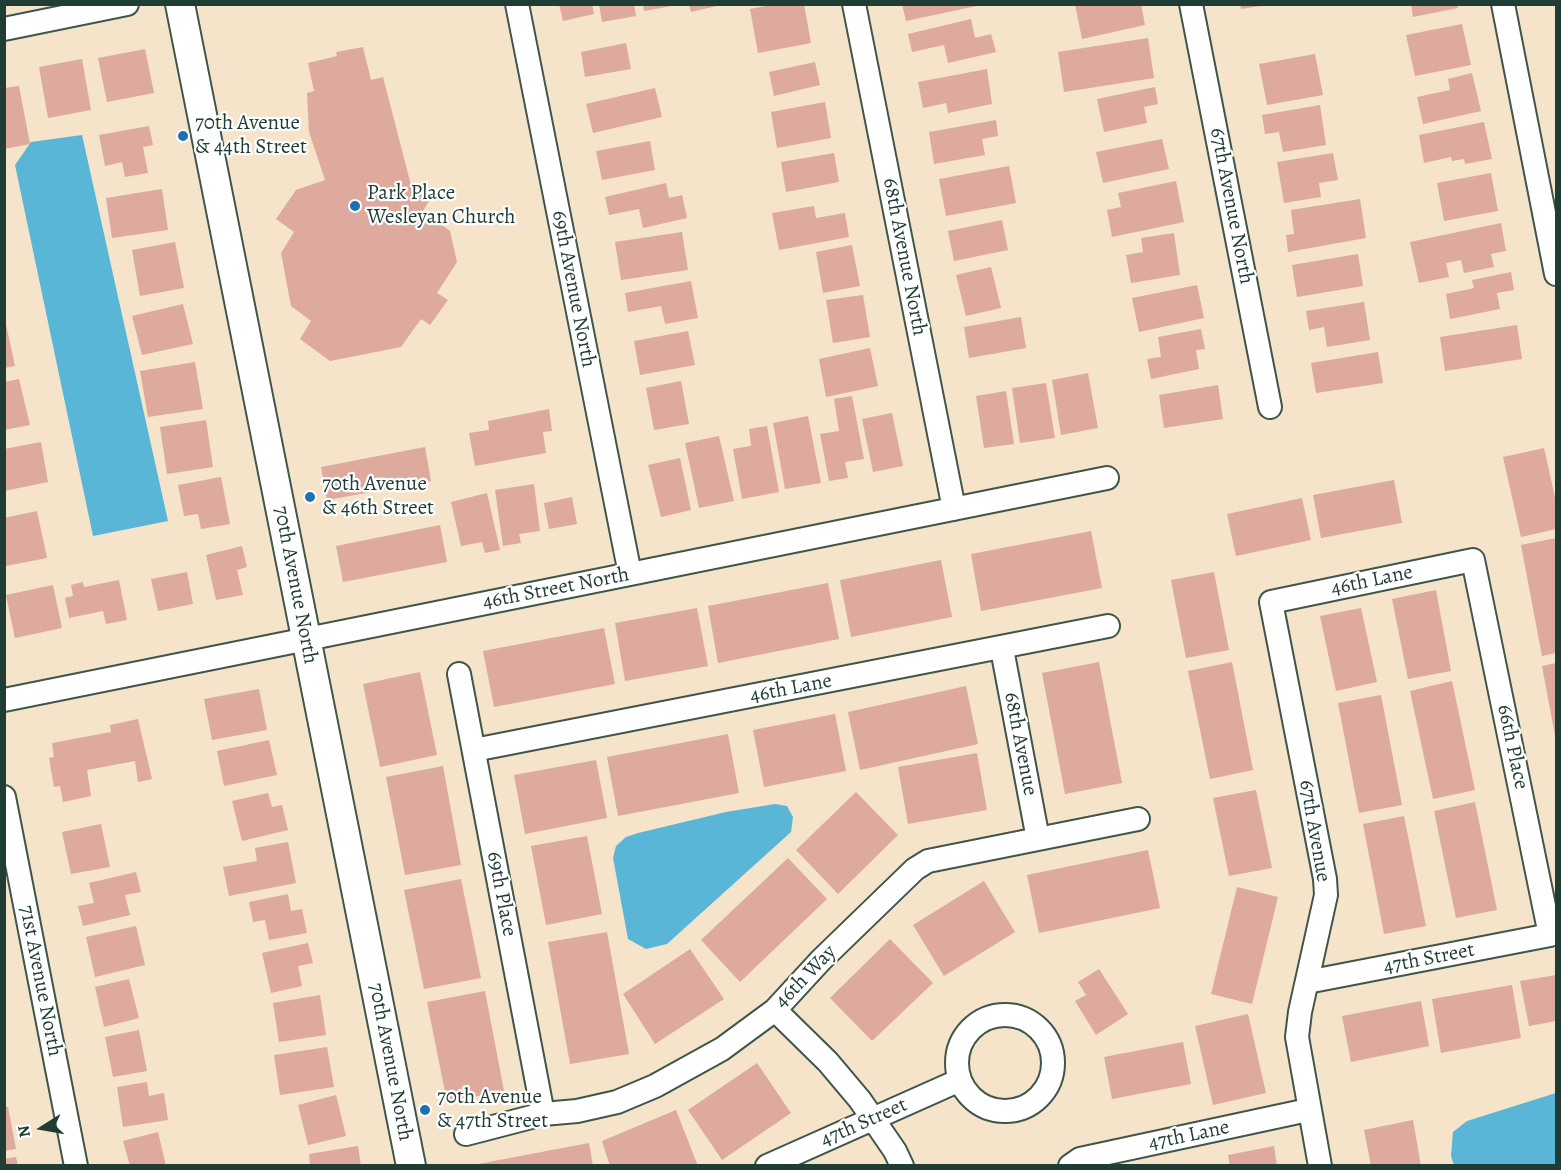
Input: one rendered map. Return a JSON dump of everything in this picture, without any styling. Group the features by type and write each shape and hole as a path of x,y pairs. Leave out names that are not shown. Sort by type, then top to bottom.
{"street":[{"path":"4,29 127,4"},
{"name":"70th Avenue North","path":"180,4 411,1166"},
{"name":"69th Avenue North","path":"517,4 630,574"},
{"name":"68th Avenue North","path":"854,4 954,508"},
{"name":"67th Avenue North","path":"1191,4 1270,407"},
{"path":"1503,4 1557,274"},
{"name":"46th Street North","path":"4,699 1107,478"},
{"name":"46th Lane","path":"1271,602 1473,560"},
{"name":"66th Place","path":"1473,560 1550,935"},
{"name":"67th Avenue","path":"1271,602 1326,895 1297,1037 1308,1110 1320,1166"},
{"name":"46th Lane","path":"474,750 1002,649 1108,626"},
{"name":"68th Avenue","path":"1002,649 1038,838"},
{"name":"69th Place","path":"459,674 543,1114"},
{"name":"71st Avenue North","path":"4,797 76,1166"},
{"name":"46th Way","path":"466,1134 543,1114 577,1111 616,1102 655,1086 722,1049 775,1010 821,960 915,869 928,861 1138,819"},
{"name":"47th Street","path":"1307,982 1550,935"},
{"path":"775,1010 828,1062 874,1119 902,1166"},
{"path":"1008,1014 1024,1018 1038,1026 1053,1054 1053,1070 1049,1085 1039,1098 1018,1109 995,1110 980,1104 968,1094 960,1080 957,1064 959,1048 967,1034 978,1023 992,1016 1008,1014"},
{"name":"47th Street","path":"767,1166 960,1080"},
{"name":"47th Lane","path":"1070,1166 1080,1160 1308,1110"}],"water":[{"path":"82,135 168,521 93,536 15,165 31,142"},
{"path":"775,804 787,806 793,817 791,832 667,944 646,949 628,939 613,858 616,846 626,837 638,833 726,812"},
{"path":"1556,1093 1556,1165 1454,1165 1451,1156 1453,1132 1467,1121"}],"building":[{"path":"559,4 592,4 594,14 563,21"},
{"path":"599,4 634,4 636,16 602,22"},
{"path":"643,4 671,4 672,6 644,11"},
{"path":"689,4 721,4 721,5 691,12"},
{"path":"776,4 804,4 811,43 758,53 750,9"},
{"path":"902,4 980,4 981,5 906,21"},
{"path":"1075,4 1141,4 1145,25 1082,39"},
{"path":"1240,4 1260,4 1260,6 1241,9"},
{"path":"1411,4 1457,4 1458,8 1413,17"},
{"path":"971,19 975,38 991,34 996,52 948,63 944,45 912,52 908,34"},
{"path":"1462,24 1471,65 1415,76 1406,35"},
{"path":"1148,38 1154,78 1064,92 1058,52"},
{"path":"626,43 631,69 585,77 581,52"},
{"name":"Park Place Wesleyan Church","path":"363,47 371,80 383,77 411,185 429,201 423,211 450,231 457,262 437,293 448,300 430,325 421,319 401,347 330,361 300,339 311,321 291,306 281,253 294,232 276,219 296,190 325,180 309,132 307,93 314,91 308,63 337,56 336,52"},
{"path":"145,49 154,93 107,102 98,58"},
{"path":"1315,54 1323,95 1267,105 1259,64"},
{"path":"82,59 91,110 48,118 39,67"},
{"path":"815,62 820,85 774,96 769,72"},
{"path":"987,69 992,104 948,113 946,103 923,108 918,82"},
{"path":"1472,73 1481,111 1423,124 1417,97 1450,90 1448,79"},
{"path":"19,86 30,144 4,149 4,88"},
{"path":"1155,87 1158,104 1144,107 1147,123 1104,132 1097,99"},
{"path":"655,88 662,117 593,133 586,104"},
{"path":"825,102 831,138 777,148 771,112"},
{"path":"1320,105 1326,145 1283,152 1279,132 1265,134 1262,115"},
{"path":"996,120 998,136 982,139 985,155 934,164 929,132"},
{"path":"1484,122 1492,159 1465,164 1464,159 1452,161 1451,157 1424,163 1419,135"},
{"path":"149,126 153,145 143,147 148,173 125,177 122,162 105,166 99,135"},
{"path":"1162,139 1169,169 1103,183 1096,152"},
{"path":"650,141 655,170 602,180 596,151"},
{"path":"834,153 839,182 786,192 781,162"},
{"path":"1333,153 1338,180 1319,183 1321,197 1284,203 1277,162"},
{"path":"1009,166 1016,203 946,216 939,179"},
{"path":"1491,173 1498,211 1444,221 1437,183"},
{"path":"1176,181 1184,222 1112,237 1107,210 1121,207 1118,193"},
{"path":"666,183 669,198 682,195 687,218 643,228 639,209 609,215 605,197"},
{"path":"162,189 168,230 112,238 106,198"},
{"path":"1360,199 1366,238 1288,252 1286,235 1294,234 1291,210"},
{"path":"814,206 816,218 845,213 849,237 779,250 772,213"},
{"path":"1002,220 1008,250 954,261 948,231"},
{"path":"1501,223 1506,251 1491,254 1494,267 1464,273 1461,260 1446,263 1449,277 1419,283 1410,242"},
{"path":"682,232 688,270 621,280 615,242"},
{"path":"1174,233 1180,275 1131,283 1126,255 1143,252 1141,238"},
{"path":"175,242 184,288 140,296 132,250"},
{"path":"852,245 860,286 823,293 816,252"},
{"path":"1358,254 1363,286 1297,297 1292,265"},
{"path":"991,267 1001,308 966,316 956,275"},
{"path":"1511,272 1514,290 1497,293 1500,309 1450,319 1446,294 1474,288 1472,280"},
{"path":"691,281 698,318 665,324 661,306 628,312 625,293"},
{"path":"1197,285 1204,318 1139,332 1132,298"},
{"path":"863,295 870,337 833,343 826,300"},
{"path":"1364,302 1370,340 1327,347 1324,327 1309,330 1306,311"},
{"path":"183,304 193,344 142,355 132,316"},
{"path":"4,315 15,366 4,368"},
{"path":"1021,317 1026,348 969,358 964,327"},
{"path":"1517,325 1522,359 1445,371 1440,337"},
{"path":"1201,329 1205,349 1196,350 1199,369 1151,379 1147,359 1161,357 1158,337"},
{"path":"688,331 695,365 640,375 634,341"},
{"path":"870,348 878,386 826,397 819,359"},
{"path":"1378,352 1383,383 1316,393 1311,363"},
{"path":"195,362 203,409 148,417 140,371"},
{"path":"1088,373 1098,428 1061,435 1052,380"},
{"path":"19,379 30,425 4,430 4,382"},
{"path":"681,381 689,424 654,430 646,388"},
{"path":"1046,383 1055,438 1020,443 1012,388"},
{"path":"1218,385 1223,419 1164,428 1159,395"},
{"path":"1006,391 1014,444 984,448 976,396"},
{"path":"852,396 864,459 845,462 848,478 829,481 820,434 839,431 834,399"},
{"path":"549,409 552,431 543,432 546,453 475,466 469,433 489,430 488,421"},
{"path":"892,413 903,466 873,472 862,419"},
{"path":"808,416 821,483 785,489 773,423"},
{"path":"206,420 213,467 167,474 160,427"},
{"path":"767,426 779,492 742,499 733,449 751,446 749,429"},
{"path":"719,436 734,501 699,508 685,443"},
{"path":"41,442 48,482 4,491 4,449"},
{"path":"425,447 431,481 327,500 321,467"},
{"path":"1544,448 1556,502 1556,529 1521,537 1503,457"},
{"path":"680,458 691,510 661,517 648,465"},
{"path":"221,477 230,524 201,529 198,514 184,516 178,485"},
{"path":"1394,480 1402,523 1321,538 1313,495"},
{"path":"534,484 540,531 519,534 521,543 503,546 495,490"},
{"path":"487,493 500,550 485,553 482,542 461,546 451,502"},
{"path":"572,497 577,524 549,529 544,503"},
{"path":"1302,498 1311,540 1236,556 1227,514"},
{"path":"37,511 47,558 6,566 4,518"},
{"path":"440,525 447,562 343,582 336,546"},
{"path":"1091,531 1102,588 981,611 971,554"},
{"path":"1556,538 1556,653 1542,656 1521,545"},
{"path":"242,546 247,567 237,570 243,595 216,600 206,555"},
{"path":"941,560 952,617 851,637 840,580"},
{"path":"187,572 193,604 158,611 151,579"},
{"path":"1214,572 1229,650 1186,658 1171,580"},
{"path":"119,580 127,620 106,624 103,611 69,618 65,598 73,596 71,585 83,582 84,587"},
{"path":"828,583 839,639 718,663 708,606"},
{"path":"53,585 62,628 15,638 6,595"},
{"path":"1436,590 1451,671 1408,679 1392,599"},
{"path":"697,608 708,666 625,681 615,623"},
{"path":"1361,608 1377,682 1336,691 1320,616"},
{"path":"604,628 615,684 494,707 483,651"},
{"path":"1099,662 1122,783 1065,794 1042,673"},
{"path":"1232,662 1253,770 1210,779 1188,671"},
{"path":"1556,663 1556,736 1555,736 1542,666"},
{"path":"420,672 437,755 380,767 363,684"},
{"path":"1452,681 1475,790 1433,799 1410,691"},
{"path":"966,686 978,744 860,770 848,712"},
{"path":"259,689 267,730 212,740 204,699"},
{"path":"1381,695 1402,805 1359,813 1338,703"},
{"path":"835,714 846,771 764,787 753,730"},
{"path":"138,719 152,779 138,782 135,761 87,770 91,796 63,802 60,786 54,787 49,758 54,757 52,743 111,732 110,725"},
{"path":"728,734 739,793 618,816 607,757"},
{"path":"269,740 277,775 224,786 217,751"},
{"path":"977,753 987,810 908,824 898,767"},
{"path":"596,760 607,818 525,834 514,775"},
{"path":"443,766 461,865 405,875 386,777"},
{"path":"1256,790 1272,868 1229,876 1213,798"},
{"path":"856,792 898,835 838,894 796,850"},
{"path":"268,793 272,807 282,805 288,830 242,841 232,801"},
{"path":"1475,802 1497,910 1456,918 1434,811"},
{"path":"1404,816 1426,926 1384,934 1363,824"},
{"path":"101,824 110,867 71,874 62,832"},
{"path":"587,836 602,914 546,925 531,846"},
{"path":"288,842 296,883 229,896 223,867 257,861 255,848"},
{"path":"1148,850 1160,908 1039,933 1027,875"},
{"path":"788,858 827,899 740,982 701,940"},
{"path":"136,872 141,892 125,895 130,915 83,926 78,906 94,903 89,883"},
{"path":"461,879 481,978 424,989 404,890"},
{"path":"984,881 1015,932 944,976 913,925"},
{"path":"1237,887 1278,897 1252,1004 1211,994"},
{"path":"288,894 291,911 302,909 307,933 269,940 265,920 253,922 249,902"},
{"path":"136,926 145,965 95,977 86,937"},
{"path":"607,932 629,1054 570,1064 548,942"},
{"path":"890,939 933,983 872,1041 830,998"},
{"path":"308,943 313,963 298,966 302,986 271,993 262,953"},
{"path":"690,949 724,999 655,1044 623,994"},
{"path":"1099,969 1128,1014 1096,1035 1075,1001 1086,995 1078,982"},
{"path":"1556,975 1556,1021 1529,1026 1520,981"},
{"path":"129,979 139,1018 104,1027 95,987"},
{"path":"1512,985 1521,1038 1441,1053 1432,999"},
{"path":"485,991 504,1091 447,1102 427,1002"},
{"path":"320,995 326,1035 279,1042 273,1003"},
{"path":"1421,1001 1429,1046 1351,1062 1342,1016"},
{"path":"1248,1014 1266,1093 1213,1105 1195,1026"},
{"path":"139,1030 147,1071 113,1077 105,1037"},
{"path":"1183,1042 1191,1084 1112,1099 1104,1057"},
{"path":"327,1047 334,1087 280,1095 274,1055"},
{"path":"757,1063 791,1113 722,1160 688,1110"},
{"path":"147,1082 149,1096 164,1093 168,1120 123,1127 117,1087"},
{"path":"336,1095 346,1136 308,1145 298,1105"},
{"path":"4,1107 8,1107 16,1149 4,1151"},
{"path":"676,1110 698,1166 610,1166 602,1141"},
{"path":"1413,1120 1421,1166 1371,1166 1364,1130"},
{"path":"158,1132 166,1166 130,1166 123,1141"},
{"path":"589,1143 593,1166 478,1166 478,1164"},
{"path":"358,1146 361,1166 310,1166 309,1154"},
{"path":"1274,1146 1277,1166 1230,1166 1228,1155"},
{"path":"16,1157 18,1166 4,1166 4,1159"}],"place":[{"name":"70th Avenue & 44th Street","path":"183,136"},
{"name":"Park Place Wesleyan Church","path":"355,206"},
{"name":"70th Avenue & 46th Street","path":"310,497"},
{"name":"70th Avenue & 47th Street","path":"425,1110"}]}
